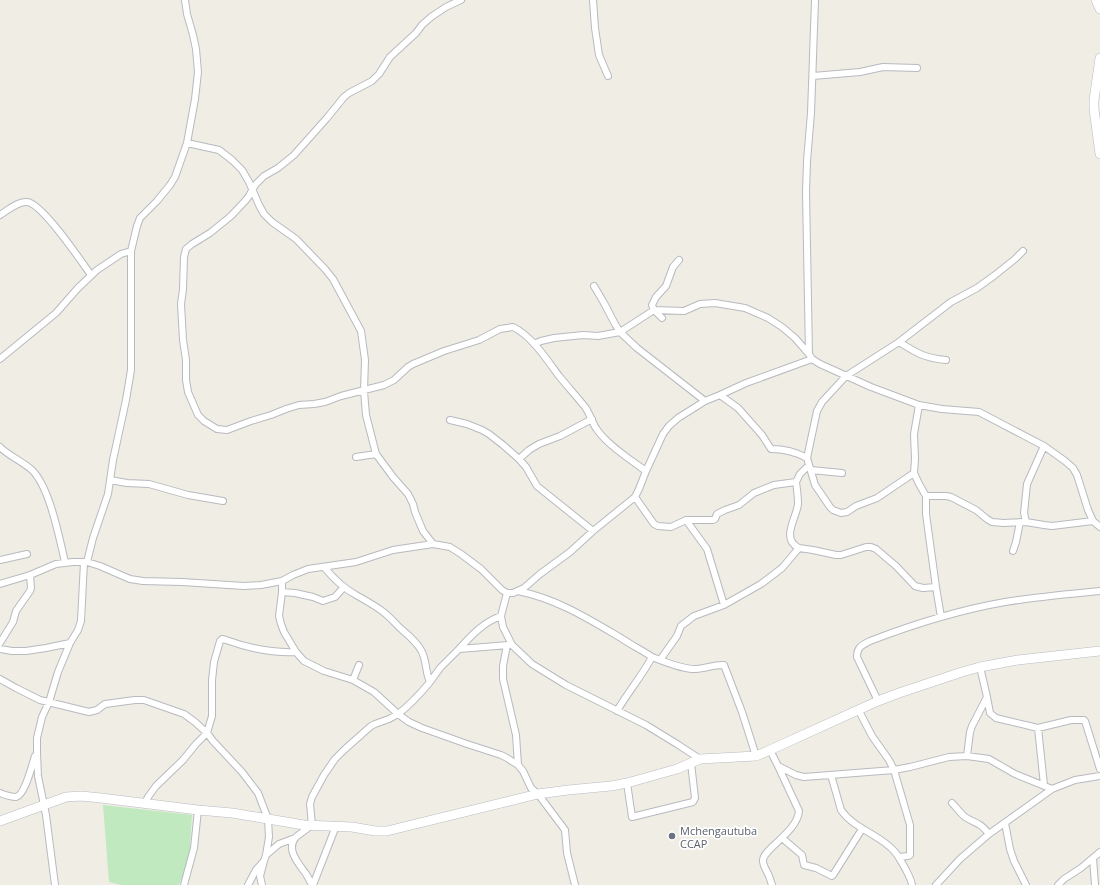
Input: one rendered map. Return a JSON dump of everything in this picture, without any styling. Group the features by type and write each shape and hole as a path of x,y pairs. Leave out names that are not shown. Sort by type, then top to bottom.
{"street":[{"path":"55,885 44,806 38,776 37,738 42,718 49,702 58,672 81,621 85,562 108,494 113,460 131,370 132,251 137,226 140,218 157,201 175,177 187,144 198,72 196,49 185,0"},
{"path":"461,0 440,11 424,23 416,34 390,57 375,78 344,97 331,114 294,155 278,168 264,176 255,185 246,200 231,216 210,233 186,249 184,257 181,304 188,392 198,415 204,421 217,429 227,430 271,415 286,408 325,402 341,396 390,383 408,366 448,349 479,340 500,329 511,327 527,336 534,344 585,407 595,426 604,438 646,471"},
{"path":"593,0 599,55 608,76"},
{"path":"1096,0 1100,9"},
{"path":"811,356 806,192 813,76 814,1"},
{"path":"1100,58 1094,104 1100,154"},
{"path":"813,76 860,72 883,67 917,68"},
{"path":"187,144 214,149 224,153 242,170 264,214 272,222 296,239 330,274 361,331 365,360 364,391 366,416 376,454 408,494 423,532 432,544"},
{"path":"0,215 19,203 32,203 44,213 91,275"},
{"path":"0,360 56,313 91,275 121,254 132,251"},
{"path":"914,473 878,498 861,504 847,512 837,512 830,506 815,485 807,458 817,411 822,402 846,376 899,342 951,302 977,288 996,275 1016,259 1023,251"},
{"path":"662,318 654,310 652,305 656,297 666,286 674,267 679,260"},
{"path":"594,286 614,324 620,332 637,348 705,401"},
{"path":"534,344 554,338 598,336 620,332 654,310 684,311 693,306 707,303 745,308 768,318 782,327 795,338 811,356 846,376 919,405 942,409 979,412 1044,446 1073,468 1077,475 1088,510 1093,521 1100,528"},
{"path":"899,342 922,356 946,360"},
{"path":"0,584 30,575 56,564 65,562 85,562 100,566 130,579 143,581 244,586 261,585 282,581 304,571 356,562 393,550 432,544 450,547 476,565 502,590 507,593 513,593 518,591 570,552 635,497 663,434 669,426 705,401 811,356"},
{"path":"720,395 738,408 762,435 771,449 779,449 797,453 807,458"},
{"path":"919,405 914,434 914,473 918,484 926,496 926,514 941,617"},
{"path":"450,420 467,424 489,434 519,459 526,467 537,486 593,531"},
{"path":"519,459 539,444 560,436 592,420"},
{"path":"1012,551 1023,522 1027,484 1044,446"},
{"path":"0,447 33,471 46,492 65,562"},
{"path":"356,457 376,454"},
{"path":"842,472 810,467 800,474 796,482 798,504 790,529 792,541 795,546 836,555 871,547 896,566 915,586 923,588 936,587"},
{"path":"110,480 148,484 188,495 223,501"},
{"path":"635,497 656,525 671,527 686,520 714,520 718,514 739,505 754,493 774,485 796,482"},
{"path":"926,496 951,497 976,510 992,522 1023,522 1052,526 1093,521"},
{"path":"686,520 707,549 724,605"},
{"path":"660,660 677,636 681,626 694,616 724,605 761,584 782,568 799,548"},
{"path":"0,560 27,554"},
{"path":"324,567 333,578 344,587 393,619 417,645 425,660 430,682"},
{"path":"0,643 10,627 16,611 30,591 30,575"},
{"path":"282,581 281,624 296,652 304,661 324,671 352,680 374,692 409,722 461,742 501,755 518,765 523,771 531,788 538,794 565,830 567,853 575,885"},
{"path":"282,592 295,593 323,601 335,597 344,587"},
{"path":"518,591 544,598 564,606 592,620 652,657 660,660 694,669 724,665 756,756"},
{"path":"878,701 856,657 857,651 860,647 870,641 941,617 1018,600 1100,591"},
{"path":"507,593 500,616 509,645 543,672 660,733 695,761"},
{"path":"312,825 310,804 312,797 335,759 371,726 389,720 398,714 424,690 440,668 481,626 500,616"},
{"path":"145,803 156,786 183,760 207,733 212,716 211,692 214,662 217,648 222,639 271,652 296,652"},
{"path":"0,649 12,651 26,650 70,643"},
{"path":"459,649 509,645"},
{"path":"509,645 503,666 503,679 516,735 518,765"},
{"path":"0,821 66,797 74,796 232,813 312,825 387,831 538,794 628,783 677,769 695,761 756,756 878,701 980,668 1018,660 1100,651"},
{"path":"617,711 652,657"},
{"path":"352,680 359,665"},
{"path":"980,668 990,713 996,718 1038,728 1072,720 1085,720 1100,769"},
{"path":"0,679 40,700 89,712 97,710 105,704 144,700 184,714 195,722 207,733 242,772 258,793 268,819 269,837 260,876 262,885"},
{"path":"967,756 972,726 987,697"},
{"path":"859,710 872,736 889,760 894,770 910,825 910,855 899,857"},
{"path":"1038,728 1044,785"},
{"path":"770,750 799,811 796,821 782,838 765,854 763,859 763,863 772,885"},
{"path":"0,793 10,796 19,796 23,791 37,753"},
{"path":"778,766 796,775 804,777 910,768 948,757 967,756 990,759 1015,774 1052,789"},
{"path":"628,783 632,817 693,802 695,798 695,761"},
{"path":"832,775 841,810 862,829 895,852 910,876 912,885"},
{"path":"937,885 960,859 989,834 1052,789 1075,780 1100,776"},
{"path":"952,803 965,816 984,827 989,834"},
{"path":"184,885 194,848 198,810"},
{"path":"1005,823 1014,861 1026,885"},
{"path":"248,885 256,870 265,858 279,844 295,838 312,825"},
{"path":"312,885 336,826"},
{"path":"782,838 802,855 804,865 816,868 832,876 862,829"},
{"path":"295,838 292,844 294,856 308,876 312,885"},
{"path":"1058,885 1100,852"},
{"path":"1093,858 1096,885"}],"green space":[{"path":"103,805 192,815 189,860 179,885 121,885 109,882"}],"place":[{"name":"Mchengautuba CCAP","path":"672,836"}]}
